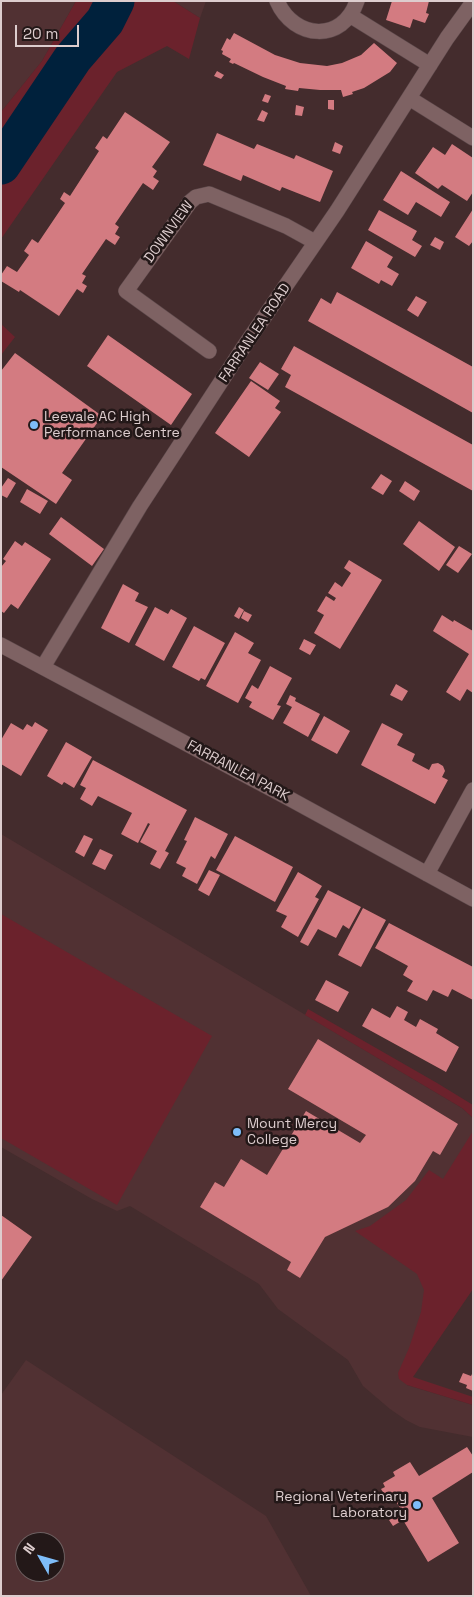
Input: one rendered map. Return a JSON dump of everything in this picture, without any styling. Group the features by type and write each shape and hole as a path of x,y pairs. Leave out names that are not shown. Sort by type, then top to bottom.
{"street":[{"path":"277,1 283,13 293,23 313,31 330,31 340,25 351,16 357,1"},
{"name":"FARRANLEA ROAD","path":"43,667 140,506 473,2"},
{"path":"351,16 430,65"},
{"path":"409,98 473,138"},
{"name":"DOWNVIEW","path":"209,352 126,291 190,202 196,197 208,194 286,226 315,242"},
{"name":"FARRANLEA PARK","path":"1,645 473,898"},
{"path":"427,874 473,790"}],"shaded area":[{"path":"1,1 76,1 42,61 1,112"},
{"path":"76,1 173,1 200,18 189,59 167,46 117,72 1,239 1,112 42,61"},
{"path":"173,1 206,1 200,18"},
{"path":"1,324 15,337 1,355"},
{"name":"Mount Mercy College","path":"1,834 462,1108 473,1118 473,1268 407,1385 473,1405 473,1437 420,1427 406,1420 363,1386 348,1360 278,1309 259,1284 130,1206 117,1211 92,1199 1,1147"},
{"path":"1,914 212,1036 117,1205 1,1138"},
{"path":"308,1009 473,1105 473,1118 462,1108 305,1015"},
{"path":"473,1131 473,1289 413,1377 473,1397 473,1405 407,1385 399,1379 398,1373 421,1312 424,1290 417,1274 355,1231 370,1226 406,1200 429,1170 443,1179"},
{"path":"26,1360 266,1516 311,1596 1,1596 1,1395"}],"building":[{"path":"392,1 429,1 426,13 429,14 425,23 413,19 410,28 386,20"},
{"path":"234,33 275,55 300,63 327,66 342,63 361,55 374,43 397,63 390,72 364,88 352,92 353,94 343,97 341,90 299,88 298,91 285,89 286,86 229,62 231,59 222,54 223,51 221,50 227,38 230,40"},
{"path":"217,71 224,75 221,79 214,76"},
{"path":"265,94 271,96 268,103 262,101"},
{"path":"328,100 334,100 334,110 328,109"},
{"path":"296,105 304,107 302,116 295,115"},
{"path":"262,110 268,113 264,122 257,120"},
{"path":"125,112 170,142 152,167 157,171 153,177 159,181 153,190 143,183 115,224 119,227 115,234 120,237 115,245 106,239 82,274 86,276 82,283 87,286 83,293 77,289 59,316 20,290 19,292 1,281 1,275 7,266 17,272 29,255 24,251 32,239 38,243 65,203 60,199 64,192 70,196 99,151 95,148 103,136 107,139"},
{"path":"217,133 254,149 257,144 294,159 296,155 333,171 320,202 282,187 280,191 243,175 241,181 203,165"},
{"path":"335,142 343,146 340,154 332,151"},
{"path":"452,144 473,158 473,192 467,201 442,185 438,189 415,173 433,147 445,155"},
{"path":"401,171 450,202 441,217 416,202 408,215 383,200"},
{"path":"473,209 473,241 469,246 455,237"},
{"path":"379,210 417,231 412,240 422,246 415,257 368,230"},
{"path":"435,237 444,242 440,250 430,245"},
{"path":"366,241 393,257 387,267 399,274 392,286 381,280 379,284 351,268"},
{"path":"337,292 473,367 473,413 308,321 321,298 331,304"},
{"path":"416,296 427,302 418,317 407,310"},
{"path":"108,335 192,394 171,425 87,366"},
{"path":"294,346 473,445 473,491 285,387 291,375 281,369"},
{"path":"15,353 102,416 62,473 72,480 56,504 1,467 1,371"},
{"path":"260,362 279,374 268,390 249,378"},
{"path":"251,381 280,401 275,408 281,412 249,457 215,433"},
{"path":"381,474 392,481 383,495 371,488"},
{"path":"8,478 16,483 7,498 1,495 1,488"},
{"path":"405,481 420,491 414,501 399,491"},
{"path":"27,489 48,501 40,514 20,502"},
{"path":"61,517 104,549 92,566 49,534"},
{"path":"419,521 455,547 439,571 403,544"},
{"path":"15,541 22,546 25,542 51,559 18,609 11,604 4,613 1,611 1,567 6,561 3,559"},
{"path":"459,546 472,554 458,573 446,565"},
{"path":"349,560 382,580 340,649 314,633 324,615 317,611 326,596 334,601 336,598 328,593 335,582 342,587 351,573 344,568"},
{"path":"123,584 139,593 135,601 148,607 129,643 101,628"},
{"path":"155,607 168,614 171,609 187,618 164,661 135,645"},
{"path":"239,607 244,610 239,619 234,616"},
{"path":"244,611 252,615 248,622 241,618"},
{"path":"442,615 473,631 473,693 467,689 460,701 446,692 469,654 433,631"},
{"path":"194,626 225,643 205,680 201,678 199,681 172,667"},
{"path":"235,632 254,643 248,653 261,660 238,703 206,686"},
{"path":"304,639 316,645 310,655 299,649"},
{"path":"270,666 292,678 277,705 281,706 273,720 249,707 252,702 245,698 252,685 258,689"},
{"path":"396,684 408,691 402,701 390,695"},
{"path":"290,695 296,698 295,701 320,714 308,737 283,723 292,707 286,704"},
{"path":"324,716 350,731 337,754 311,740"},
{"path":"35,722 48,730 21,776 1,764 1,740 11,723 23,730 27,724 32,727"},
{"path":"382,723 403,734 397,745 415,754 412,761 429,770 432,764 438,763 443,766 445,771 442,777 448,780 435,804 361,765"},
{"path":"66,742 92,757 74,788 64,782 62,785 47,776"},
{"path":"93,760 187,810 165,851 169,853 160,869 150,864 157,851 140,842 150,824 148,823 138,843 121,834 132,813 98,796 92,806 80,799 86,788 80,785"},
{"path":"195,817 228,834 215,859 211,856 197,884 182,876 186,868 176,863 187,841 184,840"},
{"path":"84,835 93,839 84,857 75,852"},
{"path":"235,836 293,867 275,902 216,870"},
{"path":"100,849 113,855 105,870 92,864"},
{"path":"209,870 220,875 209,896 198,890"},
{"path":"298,872 322,886 315,897 319,899 298,937 281,927 287,916 276,911"},
{"path":"328,890 361,907 349,929 343,925 336,938 318,929 308,946 300,942"},
{"path":"363,908 386,920 361,967 338,955"},
{"path":"389,923 473,967 473,1000 452,989 448,997 433,990 427,1001 407,991 413,981 403,975 408,966 375,948"},
{"path":"326,980 349,992 338,1012 315,1000"},
{"path":"397,1006 408,1012 404,1020 416,1027 420,1019 438,1029 436,1033 459,1047 446,1072 362,1026 372,1008 390,1018"},
{"name":"Mount Mercy College","path":"318,1039 458,1124 440,1155 433,1151 415,1181 388,1207 325,1237 300,1278 287,1270 291,1262 200,1207 215,1182 224,1187 241,1159 267,1175 306,1111 360,1143 366,1135 288,1089"},
{"path":"1,1215 32,1237 1,1281"},
{"path":"473,1372 473,1391 466,1388 467,1385 459,1382 463,1373 471,1376"},
{"name":"Regional Veterinary Laboratory","path":"467,1447 473,1456 473,1472 432,1498 459,1543 428,1562 403,1520 393,1526 389,1520 402,1511 391,1494 386,1497 381,1489 385,1487 383,1483 395,1476 393,1472 410,1462 419,1476"}],"waterway":[{"path":"1,165 73,58 105,21 115,1"}],"place":[{"name":"Leevale AC High Performance Centre","path":"34,425"},
{"name":"Mount Mercy College","path":"237,1132"},
{"name":"Regional Veterinary Laboratory","path":"417,1505"}]}
